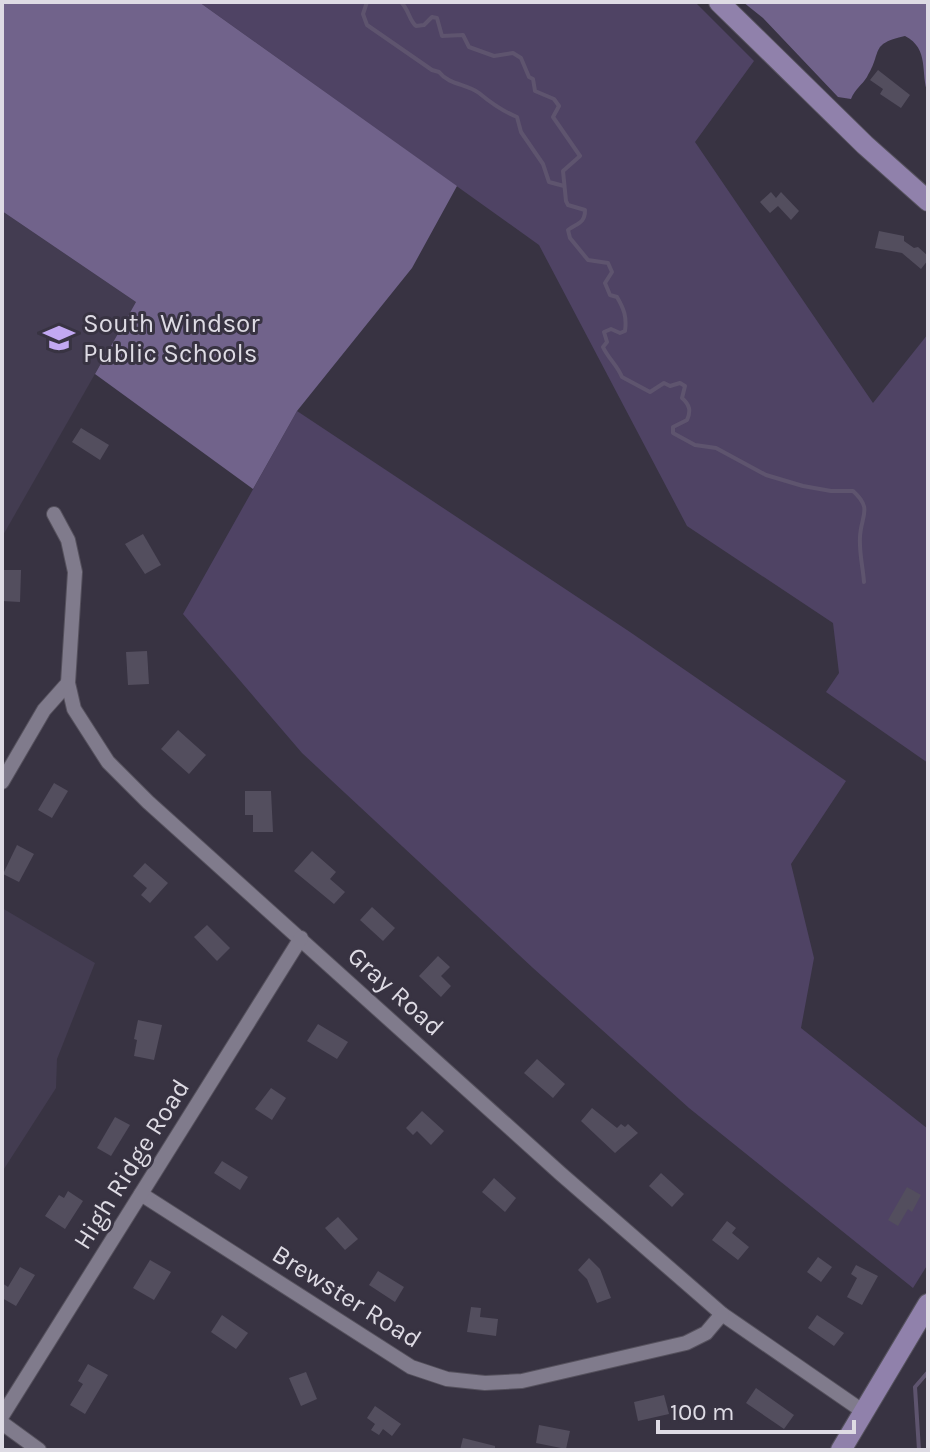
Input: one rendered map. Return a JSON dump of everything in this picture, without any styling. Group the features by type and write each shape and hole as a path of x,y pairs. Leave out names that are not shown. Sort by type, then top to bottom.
{"street":[{"path":"719,2 865,145 928,201"},
{"name":"Gray Road","path":"54,514 68,540 75,572 68,683 74,709 108,762 148,802 572,1184 722,1314 864,1412"},
{"path":"2,782 44,710 68,683"},
{"name":"High Ridge Road","path":"2,1416 301,938"},
{"name":"Brewster Road","path":"141,1194 411,1367 447,1379 485,1383 522,1381 671,1347 706,1333 722,1314"},
{"path":"841,1450 928,1304"},
{"path":"2,1423 39,1450"}],"shaded area":[{"path":"2,2 199,2 457,186 412,268 297,411 253,489 95,374 136,302 2,211"},
{"path":"199,2 695,2 754,61 695,142 873,403 928,334 928,763 826,692 839,673 833,623 687,526 539,245"},
{"path":"743,2 928,2 928,94 921,55 913,41 905,36 881,46 867,77 851,99 838,97 763,18"},
{"name":"South Windsor Public Schools","path":"2,211 136,302 2,537"},
{"path":"297,411 630,632 846,781 791,864 814,958 801,1028 928,1129 928,1264 913,1288 689,1108 533,968 302,753 183,614"},
{"path":"2,908 95,963 57,1059 56,1088 2,1172"}],"building":[{"path":"878,70 910,95 901,108 880,94 883,89 870,80"},
{"path":"771,192 776,198 781,192 799,211 791,220 778,206 770,213 760,202"},
{"path":"879,231 904,236 904,241 914,248 918,247 928,256 928,260 921,269 902,253 875,248"},
{"path":"81,428 109,445 100,460 72,442"},
{"path":"143,534 161,565 145,574 125,544"},
{"path":"2,570 21,570 20,602 2,601"},
{"path":"147,651 149,684 128,685 126,652"},
{"path":"178,730 206,755 189,774 161,749"},
{"path":"54,783 68,791 52,818 38,810"},
{"path":"245,791 271,791 273,832 253,832 253,815 245,815"},
{"path":"17,845 34,854 19,882 3,874"},
{"path":"312,851 336,872 330,879 345,892 334,904 294,871"},
{"path":"145,863 168,883 150,903 141,895 147,888 133,876"},
{"path":"372,907 395,928 383,941 360,920"},
{"path":"207,925 230,948 217,961 194,937"},
{"path":"438,956 450,967 441,976 451,986 441,997 419,976"},
{"path":"138,1020 162,1025 154,1060 134,1056"},
{"path":"318,1024 348,1042 337,1059 307,1041"},
{"path":"537,1059 565,1084 553,1098 524,1073"},
{"path":"271,1088 286,1098 272,1120 255,1109"},
{"path":"592,1108 617,1128 628,1124 638,1133 615,1153 581,1121"},
{"path":"422,1111 444,1131 431,1145 417,1131 413,1135 406,1128"},
{"path":"115,1117 130,1125 111,1156 97,1148"},
{"path":"222,1161 248,1177 240,1190 214,1173"},
{"path":"661,1173 684,1194 672,1207 649,1186"},
{"path":"494,1178 516,1198 505,1212 482,1192"},
{"path":"907,1187 921,1195 912,1212 908,1209 898,1226 888,1220"},
{"path":"68,1191 83,1201 65,1229 45,1216 59,1195 64,1198"},
{"path":"338,1217 358,1239 345,1250 325,1228"},
{"path":"727,1221 736,1228 732,1233 749,1247 738,1260 712,1240"},
{"path":"818,1257 832,1267 821,1282 807,1272"},
{"path":"589,1258 600,1269 611,1298 597,1303 587,1279 578,1270"},
{"path":"150,1260 171,1272 154,1300 133,1288"},
{"path":"856,1265 878,1276 862,1305 847,1297 857,1278 851,1274"},
{"path":"20,1267 35,1275 16,1306 2,1298 2,1283 8,1287"},
{"path":"378,1271 404,1287 395,1302 369,1285"},
{"path":"471,1307 481,1308 480,1317 498,1319 496,1336 467,1332"},
{"path":"222,1315 248,1333 236,1349 211,1332"},
{"path":"817,1315 844,1333 834,1346 808,1328"},
{"path":"88,1364 108,1375 85,1414 70,1405 83,1384 78,1381"},
{"path":"306,1372 317,1399 301,1406 289,1378"},
{"path":"756,1388 794,1415 784,1429 746,1403"},
{"path":"664,1395 669,1414 638,1421 634,1402"},
{"path":"375,1406 401,1424 392,1436 383,1429 379,1435 371,1430 375,1424 367,1418"},
{"path":"539,1425 570,1431 566,1449 536,1443"},
{"path":"463,1438 495,1446 495,1450 460,1450"}],"waterway":[{"path":"367,2 363,14 367,25 432,70 474,90 517,117 521,132 543,164 549,182 564,186"},
{"path":"401,2 416,26 424,25 432,17 437,18 442,36 463,35 469,47 494,56 513,53 521,58 529,77 533,79 535,91 554,99 559,106 553,117 580,156 563,171 566,201 568,205 585,210 582,221 568,230 570,238 588,260 608,263 612,272 605,283 610,295 617,297 623,309 625,331 620,333 611,329 604,332 607,342 603,347 622,377 650,392 664,383 685,386 682,398 689,414 687,420 673,427 673,433 695,445 716,448 766,475 803,486 853,491 864,508 860,543 864,582"},
{"path":"919,1450 915,1387 928,1372"}],"place":[{"name":"South Windsor Public Schools","path":"59,338"}]}
